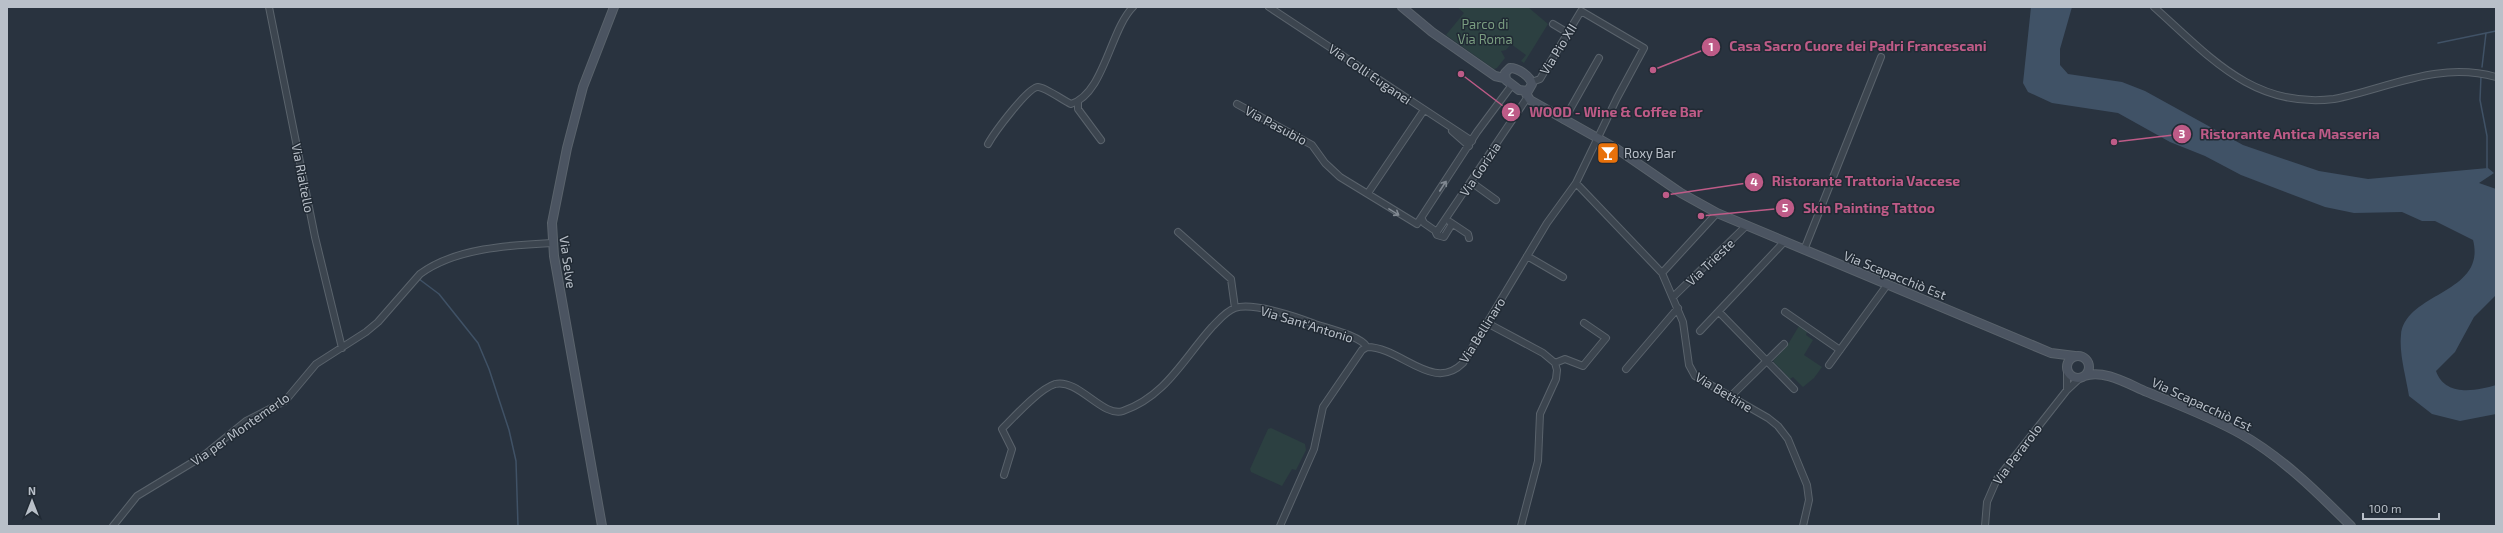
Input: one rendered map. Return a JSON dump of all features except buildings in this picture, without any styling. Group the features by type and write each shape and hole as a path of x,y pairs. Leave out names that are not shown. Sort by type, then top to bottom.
{"main road":[{"name":"Via Selve","path":"602,526 552,243 552,223 583,87 614,7"},
{"name":"Via Scapacchiò Est","path":"1402,7 1440,38 1495,76 1504,78 1511,87 1564,120 1598,138 1681,193 1717,213 2051,353 2081,356 2109,376 2213,420 2246,437 2297,474 2351,526"},
{"path":"1504,78 1506,71 1512,68 1532,82 1526,95"},
{"name":"Via Scapacchiò Est","path":"2051,353 2075,377 2090,374 2109,376"},
{"path":"2067,370 2069,359 2074,356"},
{"path":"2082,376 2089,368 2086,359"}],"street":[{"name":"Via Rialtello","path":"269,7 315,237 342,348"},
{"path":"988,144 1000,123 1033,88 1041,87 1072,104 1078,102 1091,87 1120,26 1133,7"},
{"name":"Via Colli Euganei","path":"1269,7 1276,9 1450,128 1465,136 1470,143"},
{"path":"2154,7 2216,63 2244,83 2283,97 2320,101 2334,99 2420,75 2477,72 2496,77"},
{"name":"Via Pio XII","path":"1532,82 1540,78 1581,11"},
{"name":"Via Bellinaro","path":"1367,346 1387,350 1430,372 1442,375 1453,371 1463,363 1547,223 1576,183 1617,98 1644,48 1581,11"},
{"path":"1553,24 1568,33"},
{"path":"1804,250 1881,57"},
{"path":"1564,120 1599,58"},
{"path":"1452,224 1442,238 1437,235 1437,232 1424,223 1422,219 1477,132 1511,87"},
{"name":"Via Gorizia","path":"1437,232 1471,182 1526,95"},
{"path":"1078,102 1078,108 1101,140"},
{"name":"Via Pasubio","path":"1237,104 1312,145 1325,163 1340,177 1368,193 1413,223 1419,223 1422,219"},
{"path":"1368,193 1424,110"},
{"path":"1450,128 1470,143"},
{"path":"1465,136 1470,136 1477,132"},
{"path":"1471,182 1496,200"},
{"name":"Via Bettine","path":"1576,183 1662,273 1678,308 1684,328 1688,365 1692,372 1698,379 1768,418 1778,426 1788,439 1809,493 1804,526"},
{"path":"1662,273 1717,213"},
{"path":"1445,219 1468,234 1469,238"},
{"name":"Via Trieste","path":"1673,297 1746,226"},
{"path":"1004,475 1012,449 1002,429 1049,386 1062,383 1070,385 1104,406 1115,411 1122,412 1151,397 1161,389 1208,332 1227,312 1235,308 1231,279 1178,232"},
{"path":"1700,331 1784,242"},
{"name":"Via per Montemerlo","path":"113,526 137,496 202,456 246,422 284,401 310,370 374,325 420,274 439,262 465,253 552,243"},
{"path":"1527,256 1563,277"},
{"path":"1829,365 1887,285"},
{"name":"Via Sant'Antonio","path":"1235,308 1257,308 1310,322 1360,340 1367,346"},
{"path":"1626,369 1678,308"},
{"path":"1718,312 1794,389"},
{"path":"1785,312 1840,350"},
{"path":"1487,323 1543,353 1555,363 1556,379 1540,414 1538,461 1521,526"},
{"path":"1555,363 1565,359 1583,366 1606,338 1584,324"},
{"path":"1730,397 1784,344"},
{"path":"1280,526 1314,449 1323,407 1348,368 1367,346"},
{"path":"2067,370 2067,390"},
{"name":"Via Perarolo","path":"1985,526 1987,502 1997,479 2067,390 2082,376"}],"green space":[{"name":"Parco di Via Roma","path":"1457,7 1528,7 1548,24 1524,63 1521,61 1526,55 1511,44 1506,50 1501,51 1505,58 1497,68 1494,69 1446,35 1464,13"},
{"path":"1799,326 1807,332 1806,335 1813,340 1804,355 1822,367 1814,378 1803,387 1793,377 1790,379 1773,361 1787,346"},
{"path":"1271,428 1305,444 1306,450 1296,470 1292,469 1282,486 1251,472 1250,469 1268,429"}],"water":[{"path":"2031,7 2072,7 2060,49 2060,65 2068,74 2122,82 2145,91 2243,145 2319,171 2368,179 2488,168 2494,173 2479,183 2496,189 2496,295 2474,317 2455,352 2436,371 2440,379 2446,385 2462,390 2479,389 2496,385 2496,414 2460,421 2432,414 2409,396 2402,358 2401,335 2406,321 2416,310 2429,300 2444,292 2468,272 2474,258 2473,240 2435,221 2422,221 2402,212 2354,213 2325,207 2241,175 2205,156 2170,142 2118,113 2052,103 2028,92 2023,83"}],"waterway":[{"path":"2438,43 2496,31"},
{"path":"2482,67 2486,33"},
{"path":"2481,76 2480,100 2487,136 2487,168"},
{"path":"419,279 439,294 478,343 489,369 509,430 516,461 518,526"}],"place":[{"name":"Casa Sacro Cuore dei Padri Francescani","path":"1653,70"},
{"name":"WOOD - Wine & Coffee Bar","path":"1461,74"},
{"name":"Ristorante Antica Masseria","path":"2114,142"},
{"name":"Roxy Bar","path":"1608,153"},
{"name":"Ristorante Trattoria Vaccese","path":"1666,195"},
{"name":"Skin Painting Tattoo","path":"1701,216"}]}
